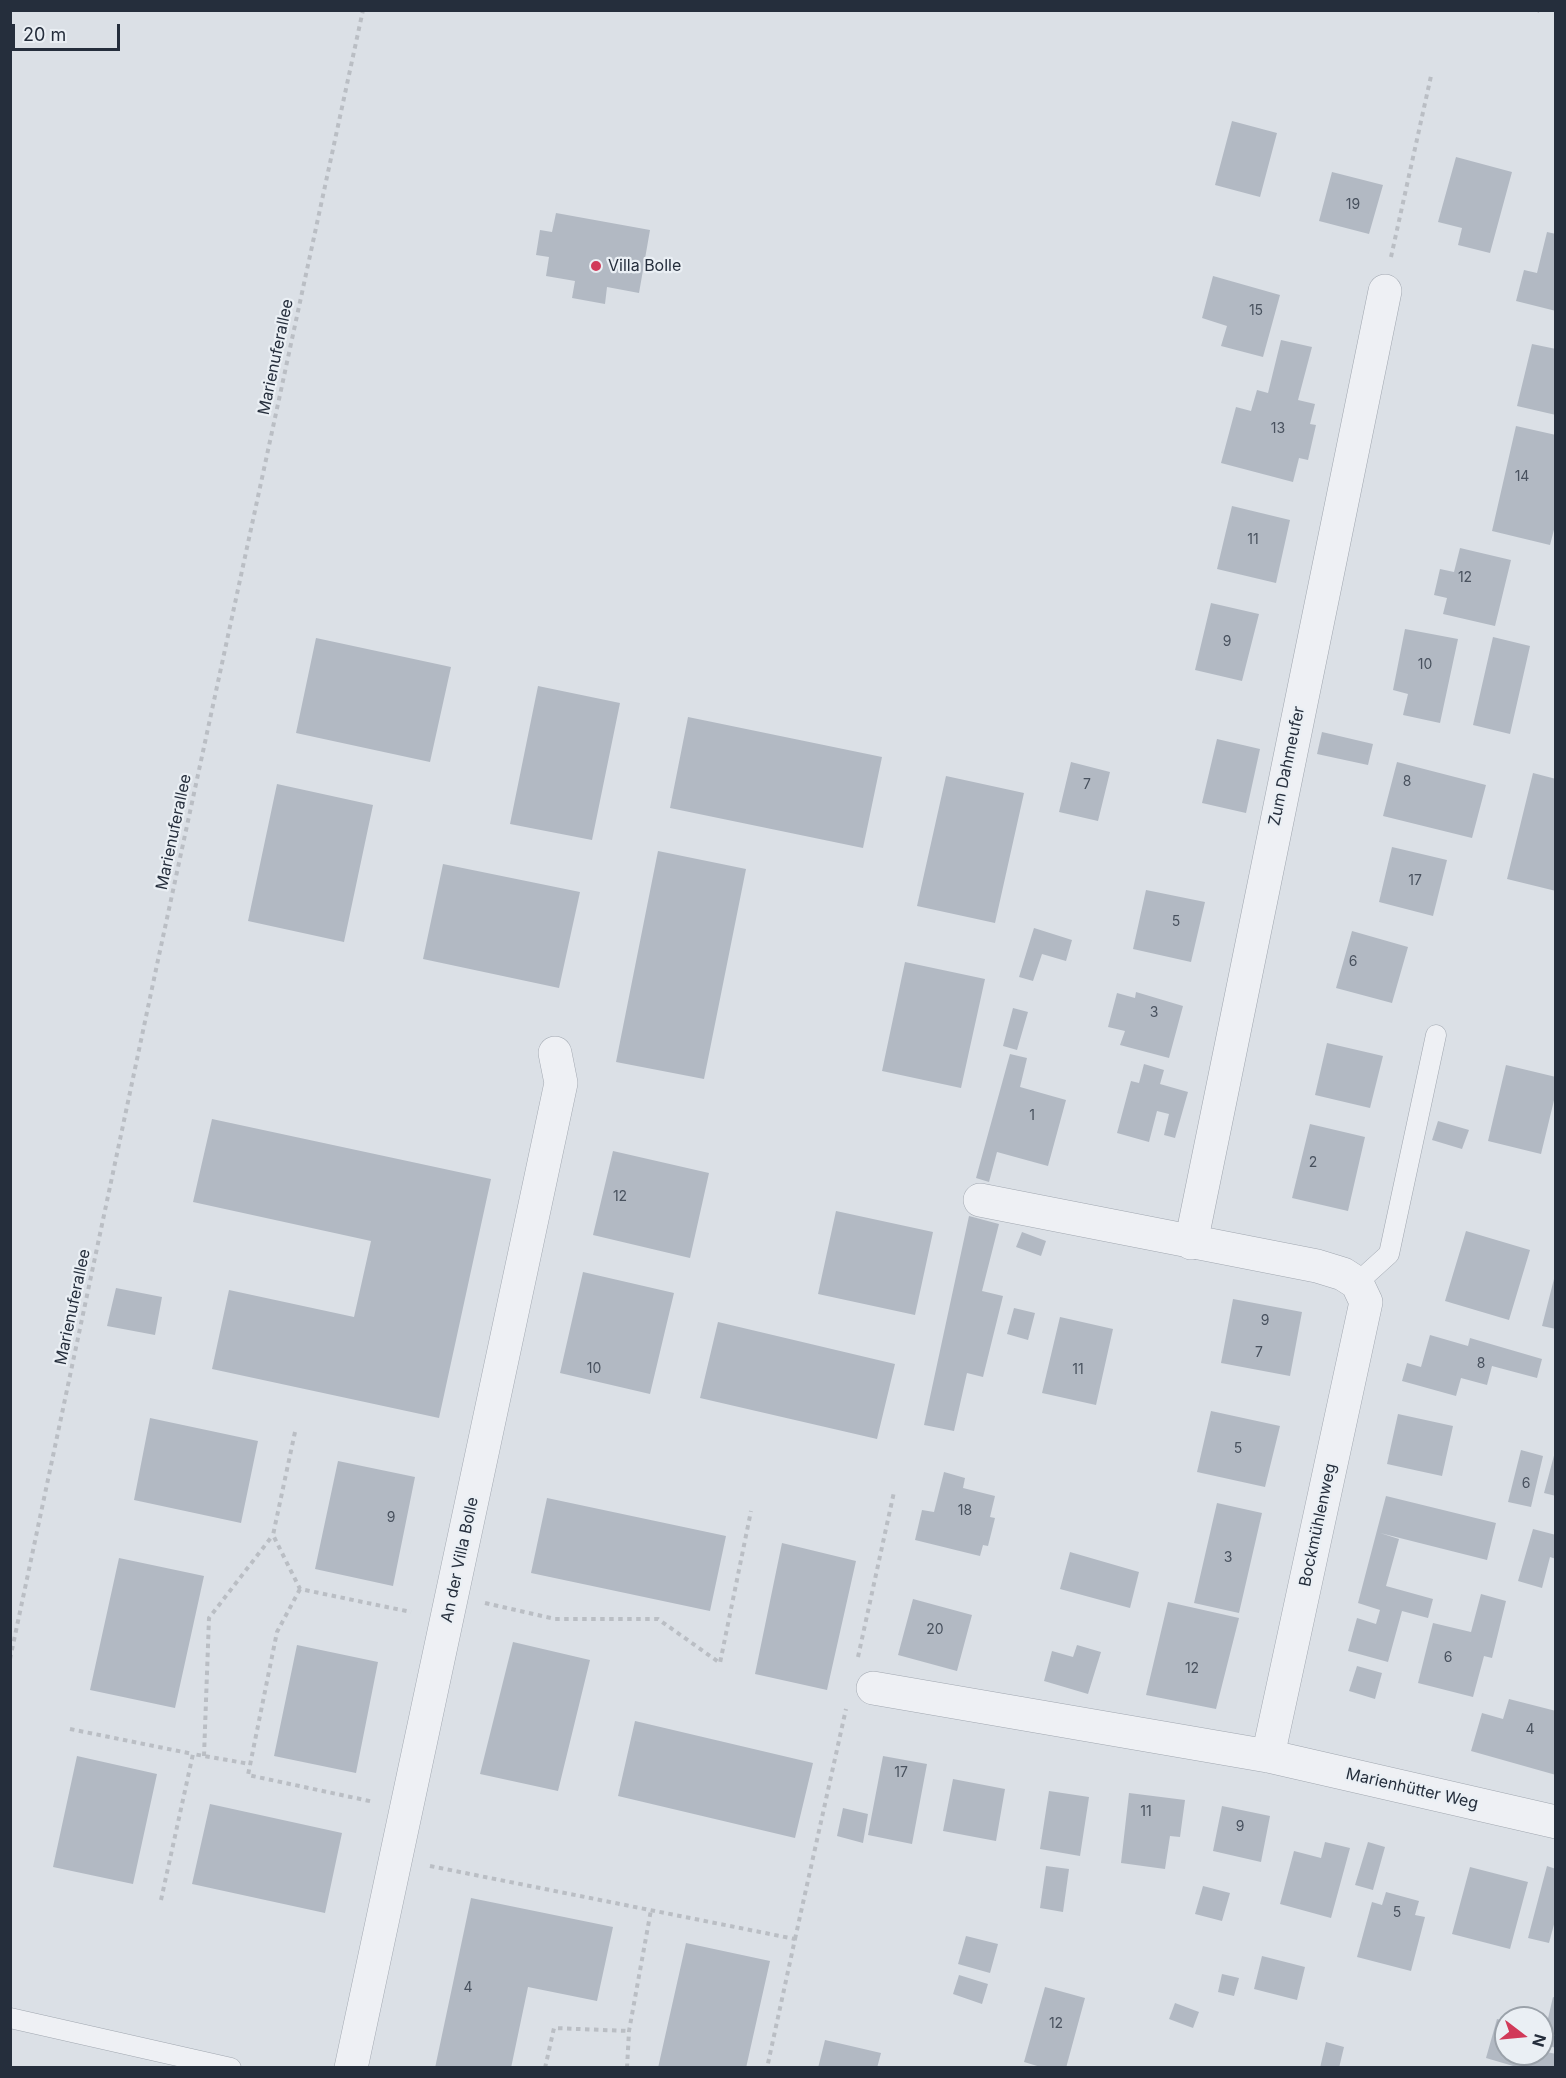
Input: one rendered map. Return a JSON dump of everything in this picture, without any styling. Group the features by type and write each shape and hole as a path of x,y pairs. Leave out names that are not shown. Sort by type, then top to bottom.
{"street":[{"name":"Zum Dahmeufer","path":"1191,1243 1385,291"},
{"name":"An der Villa Bolle","path":"351,2067 561,1083 555,1053"},
{"path":"980,1200 1317,1266 1343,1274 1357,1283"},
{"name":"Bockmühlenweg","path":"1268,1756 1366,1302 1357,1283"},
{"path":"859,1684 1268,1756"},
{"name":"Marienhütter Weg","path":"1268,1756 1556,1822"}],"lane":[{"path":"1357,1283 1389,1254 1437,1035"},
{"path":"10,2018 231,2067"}],"path":[{"name":"Marienuferallee","path":"10,1659 363,10"},
{"path":"1385,291 1431,76"},
{"path":"204,1756 209,1618 273,1535 295,1432"},
{"path":"767,2067 795,1939 859,1684 894,1492"},
{"path":"517,1610 555,1619 658,1619 720,1663 751,1511"},
{"path":"273,1535 300,1589"},
{"path":"300,1589 391,1608"},
{"path":"300,1589 277,1632 248,1775 349,1796"},
{"path":"70,1729 250,1764"},
{"path":"161,1900 193,1754"},
{"path":"397,1859 795,1939"},
{"path":"627,2067 629,2031 651,1910"},
{"path":"545,2067 554,2028 629,2031"}],"building":[{"path":"1232,121 1277,133 1260,197 1215,185"},
{"path":"1456,157 1512,172 1490,253 1458,245 1462,228 1438,222"},
{"path":"1332,172 1383,185 1369,234 1319,221"},
{"name":"Villa Bolle","path":"556,213 650,230 639,293 607,287 605,304 572,298 575,281 546,276 549,257 536,255 540,230 552,232"},
{"path":"1547,232 1556,234 1556,311 1516,301 1524,270 1537,273"},
{"path":"1213,276 1280,295 1263,357 1221,346 1227,326 1202,318"},
{"path":"1281,340 1312,347 1298,400 1315,404 1310,424 1316,425 1308,460 1299,458 1293,482 1221,463 1236,407 1251,411 1257,390 1268,393"},
{"path":"1532,344 1556,349 1556,415 1517,406"},
{"path":"1516,426 1556,435 1556,522 1550,545 1492,531"},
{"path":"1232,506 1290,520 1276,583 1217,569"},
{"path":"1460,548 1511,560 1495,626 1443,614 1447,598 1434,595 1440,569 1454,572"},
{"path":"1211,603 1259,614 1242,681 1195,670"},
{"path":"1405,629 1458,639 1440,723 1403,715 1408,694 1393,690"},
{"path":"1493,637 1530,646 1510,734 1473,725"},
{"path":"316,638 451,667 430,762 296,733"},
{"path":"538,686 620,703 592,840 510,824"},
{"path":"688,717 882,757 863,848 670,808"},
{"path":"1322,732 1373,744 1368,765 1317,754"},
{"path":"1217,739 1260,749 1246,813 1202,803"},
{"path":"1071,762 1110,772 1098,821 1059,812"},
{"path":"1397,762 1486,785 1472,838 1383,816"},
{"path":"1533,773 1556,779 1556,891 1507,879"},
{"path":"946,776 1024,793 995,923 917,906"},
{"path":"277,784 373,805 344,942 248,921"},
{"path":"1392,847 1447,860 1433,916 1379,902"},
{"path":"658,851 746,869 704,1079 616,1062"},
{"path":"443,864 580,892 559,988 423,959"},
{"path":"1146,890 1205,902 1191,962 1133,949"},
{"path":"1034,928 1072,940 1066,961 1042,954 1033,981 1019,977"},
{"path":"1352,931 1408,947 1392,1003 1336,988"},
{"path":"905,962 985,979 961,1088 882,1071"},
{"path":"1136,992 1183,1006 1169,1058 1120,1045 1125,1031 1108,1027 1117,993 1135,998"},
{"path":"1013,1008 1028,1012 1017,1050 1003,1046"},
{"path":"1327,1043 1383,1056 1370,1108 1315,1095"},
{"path":"1010,1054 1027,1058 1020,1087 1066,1100 1048,1166 997,1152 989,1182 976,1178"},
{"path":"1144,1064 1164,1070 1160,1084 1188,1092 1175,1138 1164,1135 1169,1114 1157,1111 1149,1142 1117,1133 1131,1081 1139,1083"},
{"path":"1506,1065 1556,1077 1556,1092 1541,1154 1488,1141"},
{"path":"212,1119 491,1179 439,1418 212,1369 229,1290 354,1317 371,1241 193,1202"},
{"path":"1438,1121 1469,1130 1462,1149 1432,1140"},
{"path":"1310,1124 1365,1137 1348,1211 1292,1198"},
{"path":"613,1151 709,1173 690,1258 593,1235"},
{"path":"836,1211 933,1232 915,1315 818,1294"},
{"path":"969,1216 999,1224 982,1291 1003,1296 983,1377 967,1373 954,1431 924,1425"},
{"path":"1466,1231 1530,1250 1509,1320 1445,1301"},
{"path":"1022,1232 1046,1241 1041,1256 1016,1247"},
{"path":"583,1272 674,1293 650,1394 560,1373"},
{"path":"1556,1275 1556,1329 1542,1326"},
{"path":"116,1288 162,1297 155,1335 107,1326"},
{"path":"1233,1299 1302,1312 1290,1376 1221,1363"},
{"path":"1014,1308 1035,1313 1028,1340 1007,1334"},
{"path":"1060,1317 1113,1329 1096,1405 1042,1393"},
{"path":"718,1322 895,1364 877,1439 700,1398"},
{"path":"1430,1335 1468,1346 1470,1338 1542,1359 1537,1378 1492,1366 1487,1385 1461,1378 1456,1396 1402,1381 1407,1363 1421,1367"},
{"path":"1211,1411 1280,1426 1265,1487 1197,1472"},
{"path":"1398,1414 1453,1426 1442,1476 1387,1464"},
{"path":"150,1418 258,1441 241,1523 134,1500"},
{"path":"1556,1448 1556,1496 1544,1493"},
{"path":"1521,1450 1543,1456 1531,1507 1508,1502"},
{"path":"338,1461 415,1477 393,1586 315,1569"},
{"path":"944,1472 965,1478 963,1488 995,1496 990,1517 995,1518 988,1546 983,1545 980,1556 915,1540 922,1510 934,1512"},
{"path":"1386,1496 1496,1523 1487,1560 1380,1533 1399,1539 1386,1586 1433,1599 1428,1618 1402,1611 1388,1662 1348,1651 1357,1618 1376,1624 1380,1610 1358,1603"},
{"path":"547,1498 726,1536 710,1611 531,1573"},
{"path":"1217,1503 1262,1513 1239,1613 1194,1603"},
{"path":"1533,1529 1556,1535 1556,1559 1550,1557 1542,1588 1518,1581"},
{"path":"782,1543 856,1561 827,1690 755,1674"},
{"path":"1070,1552 1139,1572 1130,1608 1060,1589"},
{"path":"119,1558 204,1576 175,1708 90,1690"},
{"path":"1481,1594 1506,1601 1492,1658 1484,1656 1473,1697 1418,1683 1433,1623 1471,1632"},
{"path":"913,1599 972,1615 957,1671 898,1655"},
{"path":"1168,1602 1239,1618 1216,1709 1146,1695"},
{"path":"513,1642 590,1660 558,1791 480,1774"},
{"path":"297,1645 378,1662 356,1773 274,1756"},
{"path":"1077,1645 1101,1652 1088,1694 1044,1681 1052,1651 1073,1657"},
{"path":"1357,1666 1382,1673 1375,1699 1349,1691"},
{"path":"1509,1699 1556,1711 1556,1775 1471,1751 1482,1713 1503,1719"},
{"path":"635,1721 813,1763 795,1838 618,1796"},
{"path":"77,1756 157,1774 133,1884 53,1867"},
{"path":"883,1756 927,1764 912,1844 868,1835"},
{"path":"953,1779 1005,1789 996,1841 943,1831"},
{"path":"1049,1791 1089,1797 1080,1856 1040,1849"},
{"path":"1129,1793 1185,1800 1180,1837 1170,1836 1165,1869 1121,1863"},
{"path":"210,1804 342,1833 325,1913 192,1884"},
{"path":"1222,1806 1270,1816 1261,1862 1213,1851"},
{"path":"843,1808 868,1814 863,1843 837,1836"},
{"path":"1325,1842 1350,1848 1331,1918 1280,1904 1294,1851 1321,1858"},
{"path":"1368,1842 1385,1847 1373,1890 1355,1885"},
{"path":"1046,1866 1069,1869 1063,1912 1040,1908"},
{"path":"1547,1866 1556,1869 1556,1917 1549,1943 1528,1938"},
{"path":"1470,1867 1528,1882 1510,1949 1452,1934"},
{"path":"1203,1886 1230,1893 1222,1921 1195,1914"},
{"path":"1386,1892 1419,1901 1415,1915 1425,1917 1411,1971 1357,1957 1372,1902 1382,1905"},
{"path":"471,1898 613,1927 597,2001 528,1987 511,2068 435,2068"},
{"path":"966,1936 998,1944 990,1973 958,1964"},
{"path":"686,1943 770,1961 746,2068 658,2068"},
{"path":"1262,1956 1305,1967 1297,2000 1254,1989"},
{"path":"1222,1974 1239,1978 1234,1996 1218,1992"},
{"path":"959,1975 988,1984 982,2004 953,1994"},
{"path":"1045,1987 1085,1998 1066,2068 1044,2068 1024,2062"},
{"path":"1553,1997 1556,1998 1556,2048 1554,2047 1554,2006 1551,2006"},
{"path":"1175,2003 1199,2012 1193,2028 1169,2019"},
{"path":"1494,2030 1494,2060 1486,2058"},
{"path":"825,2040 881,2053 877,2068 818,2068"},
{"path":"1326,2042 1344,2047 1339,2068 1320,2068"},
{"path":"1554,2054 1556,2054 1556,2068 1513,2066 1554,2066"}],"place":[{"name":"Villa Bolle","path":"596,266"}]}
